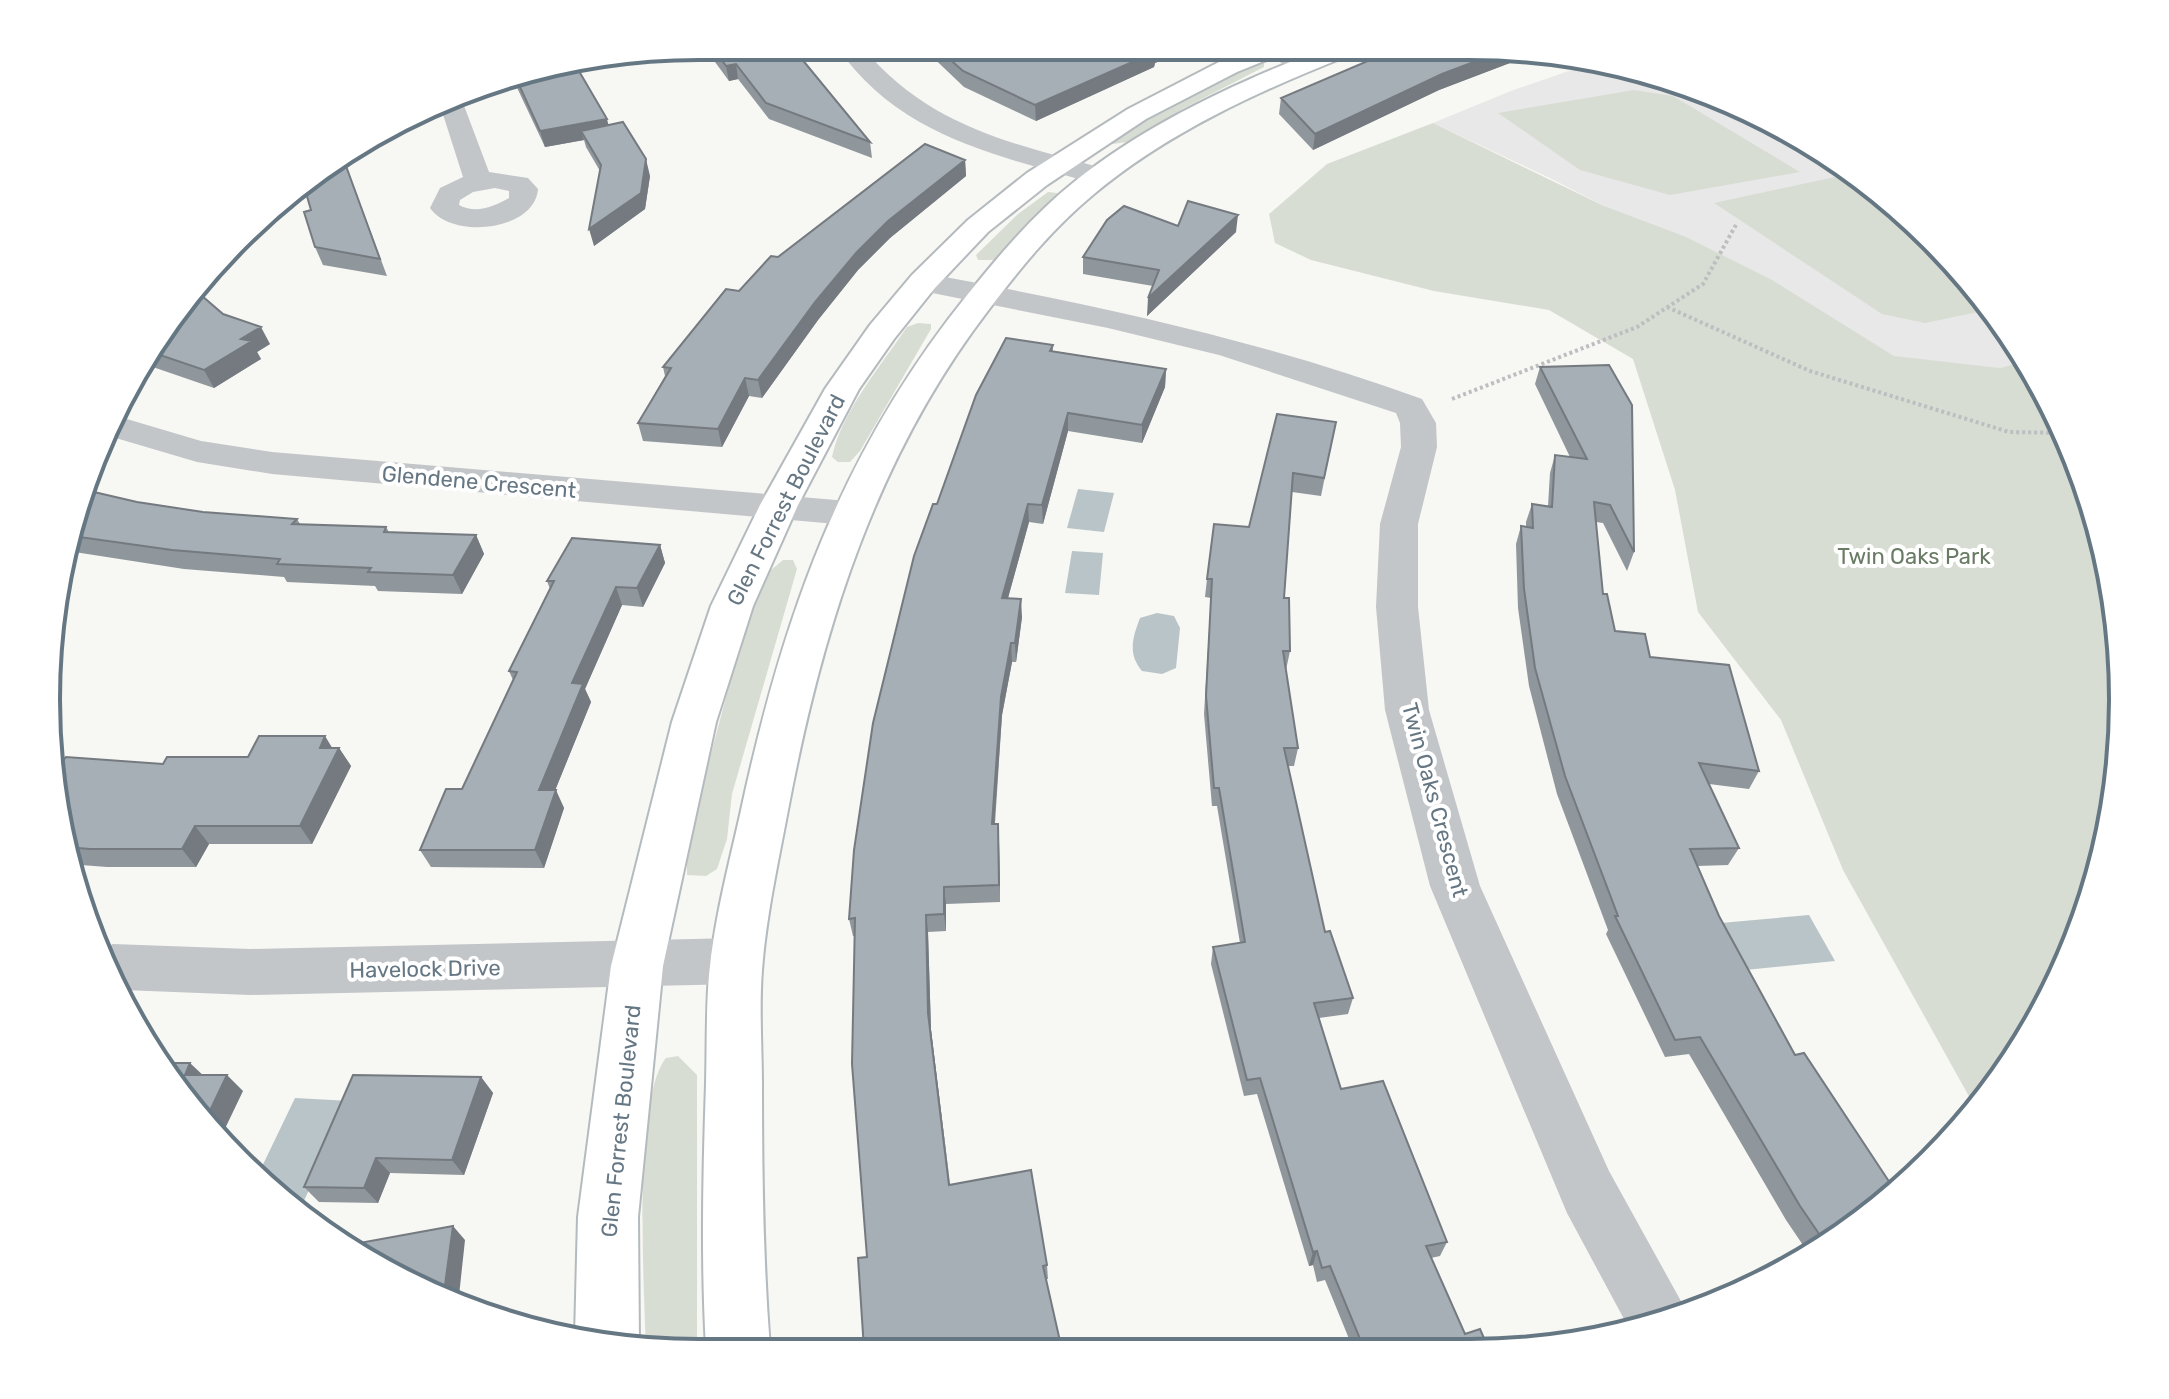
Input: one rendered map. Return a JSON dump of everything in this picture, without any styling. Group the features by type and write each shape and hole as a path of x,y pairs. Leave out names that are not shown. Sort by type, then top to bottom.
{"street":[{"path":"861,60 897,98 920,113 945,125 1099,176"},
{"name":"Glen Forrest Boulevard","path":"607,1332 608,1217 637,966 694,722 732,606 779,505 842,389 882,332 923,282 978,226 1059,164 1137,114 1228,67 1260,60"},
{"name":"Glen Forrest Boulevard","path":"737,1339 732,1195 737,961 770,777 805,632 848,513 877,453 942,344 1032,236 1099,176 1216,105 1282,60"},
{"path":"454,109 478,182"},
{"name":"Twin Oaks Crescent","path":"923,282 1259,354 1339,378 1410,406 1418,423 1419,447 1399,524 1397,607 1407,710 1455,886 1588,1192 1654,1311"},
{"name":"Glendene Crescent","path":"121,428 197,451 272,463 848,513"},
{"name":"Havelock Drive","path":"120,968 240,971 637,966 737,961"}],"path":[{"path":"1452,399 1637,327 1703,284 1737,223"},
{"path":"1667,307 1810,371 2009,432 2050,433"}],"shaded area":[{"path":"1575,69 1594,72 1675,94 1752,126 1789,146 1859,192 1922,247 1977,310 2013,364 1982,373 1919,369 1554,180 1433,123"},
{"path":"1078,489 1114,493 1104,532 1067,528"},
{"path":"1072,551 1103,553 1099,595 1065,593"},
{"path":"1157,613 1174,616 1180,628 1176,668 1162,674 1142,671 1133,652 1133,640 1140,618"},
{"path":"1809,915 1835,961 1745,970 1721,923"},
{"path":"295,1098 350,1101 304,1202 262,1166"}],"green space":[{"path":"1259,61 1264,63 1264,67 1186,107 1128,142 1112,144 1107,140 1166,104"},
{"path":"1634,90 1673,96 1800,172 1670,195 1580,170 1498,113"},
{"name":"Twin Oaks Park","path":"1433,123 1604,206 1686,237 1772,280 1894,356 2000,368 2013,364 2060,455 2087,534 2104,616 2108,658 2108,741 2097,824 2075,905 2060,944 2023,1019 1970,1098 1843,870 1781,720 1698,612 1675,490 1633,359 1549,310 1434,291 1311,260 1275,243 1269,214 1327,164"},
{"path":"1837,177 1922,247 1978,312 1925,323 1882,314 1714,203"},
{"path":"1048,192 1057,193 1058,199 995,260 978,260 976,255 1018,214"},
{"path":"918,323 931,324 931,329 860,451 850,462 838,462 832,457 853,406 907,327"},
{"path":"783,560 793,560 797,569 732,794 727,839 717,869 706,876 687,875 687,857 703,784 734,667 749,619 771,570"},
{"path":"678,1056 697,1075 697,1339 646,1337 645,1152 656,1080 666,1058"}],"building":[{"path":"722,60 803,60 870,142 766,103 736,64 726,66"},
{"path":"951,60 1137,60 1035,105 963,71"},
{"path":"1370,60 1479,60 1442,74 1315,134 1281,98"},
{"path":"579,71 607,119 540,131 520,86"},
{"path":"623,122 646,159 641,193 589,229 601,165 581,131"},
{"path":"925,144 965,160 888,221 856,253 815,302 758,380 745,378 718,429 638,423 671,368 663,367 726,289 739,291 771,256 778,257"},
{"path":"346,167 380,259 315,247 304,212 311,210 307,195"},
{"path":"1188,201 1238,215 1148,298 1159,270 1083,257 1107,220 1124,206 1178,226"},
{"path":"203,297 223,314 261,327 241,339 252,341 204,370 161,355"},
{"path":"1006,338 1053,345 1050,351 1166,369 1142,425 1068,413 1042,505 1028,504 1002,598 1021,599 1015,643 1011,643 1001,697 992,824 998,824 999,885 944,887 944,914 926,915 928,1013 949,1185 1031,1170 1047,1265 1043,1266 1060,1339 863,1339 858,1258 867,1257 852,1064 855,918 849,919 854,850 873,723 914,556 933,504 937,504 976,395"},
{"path":"1609,365 1632,405 1634,552 1610,505 1594,502 1603,594 1607,594 1615,631 1645,634 1650,657 1729,665 1759,771 1699,763 1739,848 1690,849 1719,916 1795,1055 1804,1053 1889,1182 1819,1234 1700,1037 1675,1040 1615,916 1618,916 1565,776 1535,668 1524,589 1521,526 1533,528 1532,504 1552,507 1555,455 1587,459 1540,367"},
{"path":"1277,414 1336,422 1324,478 1293,473 1284,598 1289,598 1290,651 1283,651 1298,748 1284,748 1325,932 1330,931 1353,998 1314,1003 1341,1089 1383,1081 1447,1242 1426,1246 1465,1334 1480,1329 1484,1339 1360,1339 1330,1266 1322,1268 1317,1251 1313,1252 1260,1078 1247,1080 1213,947 1245,942 1219,788 1214,788 1206,696 1212,579 1207,579 1214,524 1249,527"},
{"path":"95,492 203,512 297,519 292,524 386,527 384,532 476,535 453,575 277,564 280,559 172,550 81,537"},
{"path":"572,538 660,545 637,588 616,587 572,683 583,684 539,790 556,790 535,850 420,850 446,789 462,789 517,672 509,671 554,581 547,581"},
{"path":"259,736 325,736 320,748 339,748 300,826 195,826 182,849 78,848 65,783 63,761 66,757 163,764 167,757 248,757"},
{"path":"174,1063 190,1063 185,1075 227,1075 210,1110"},
{"path":"353,1075 481,1077 452,1160 376,1158 364,1188 304,1187"},
{"path":"453,1226 445,1286 417,1273 363,1242"}]}
